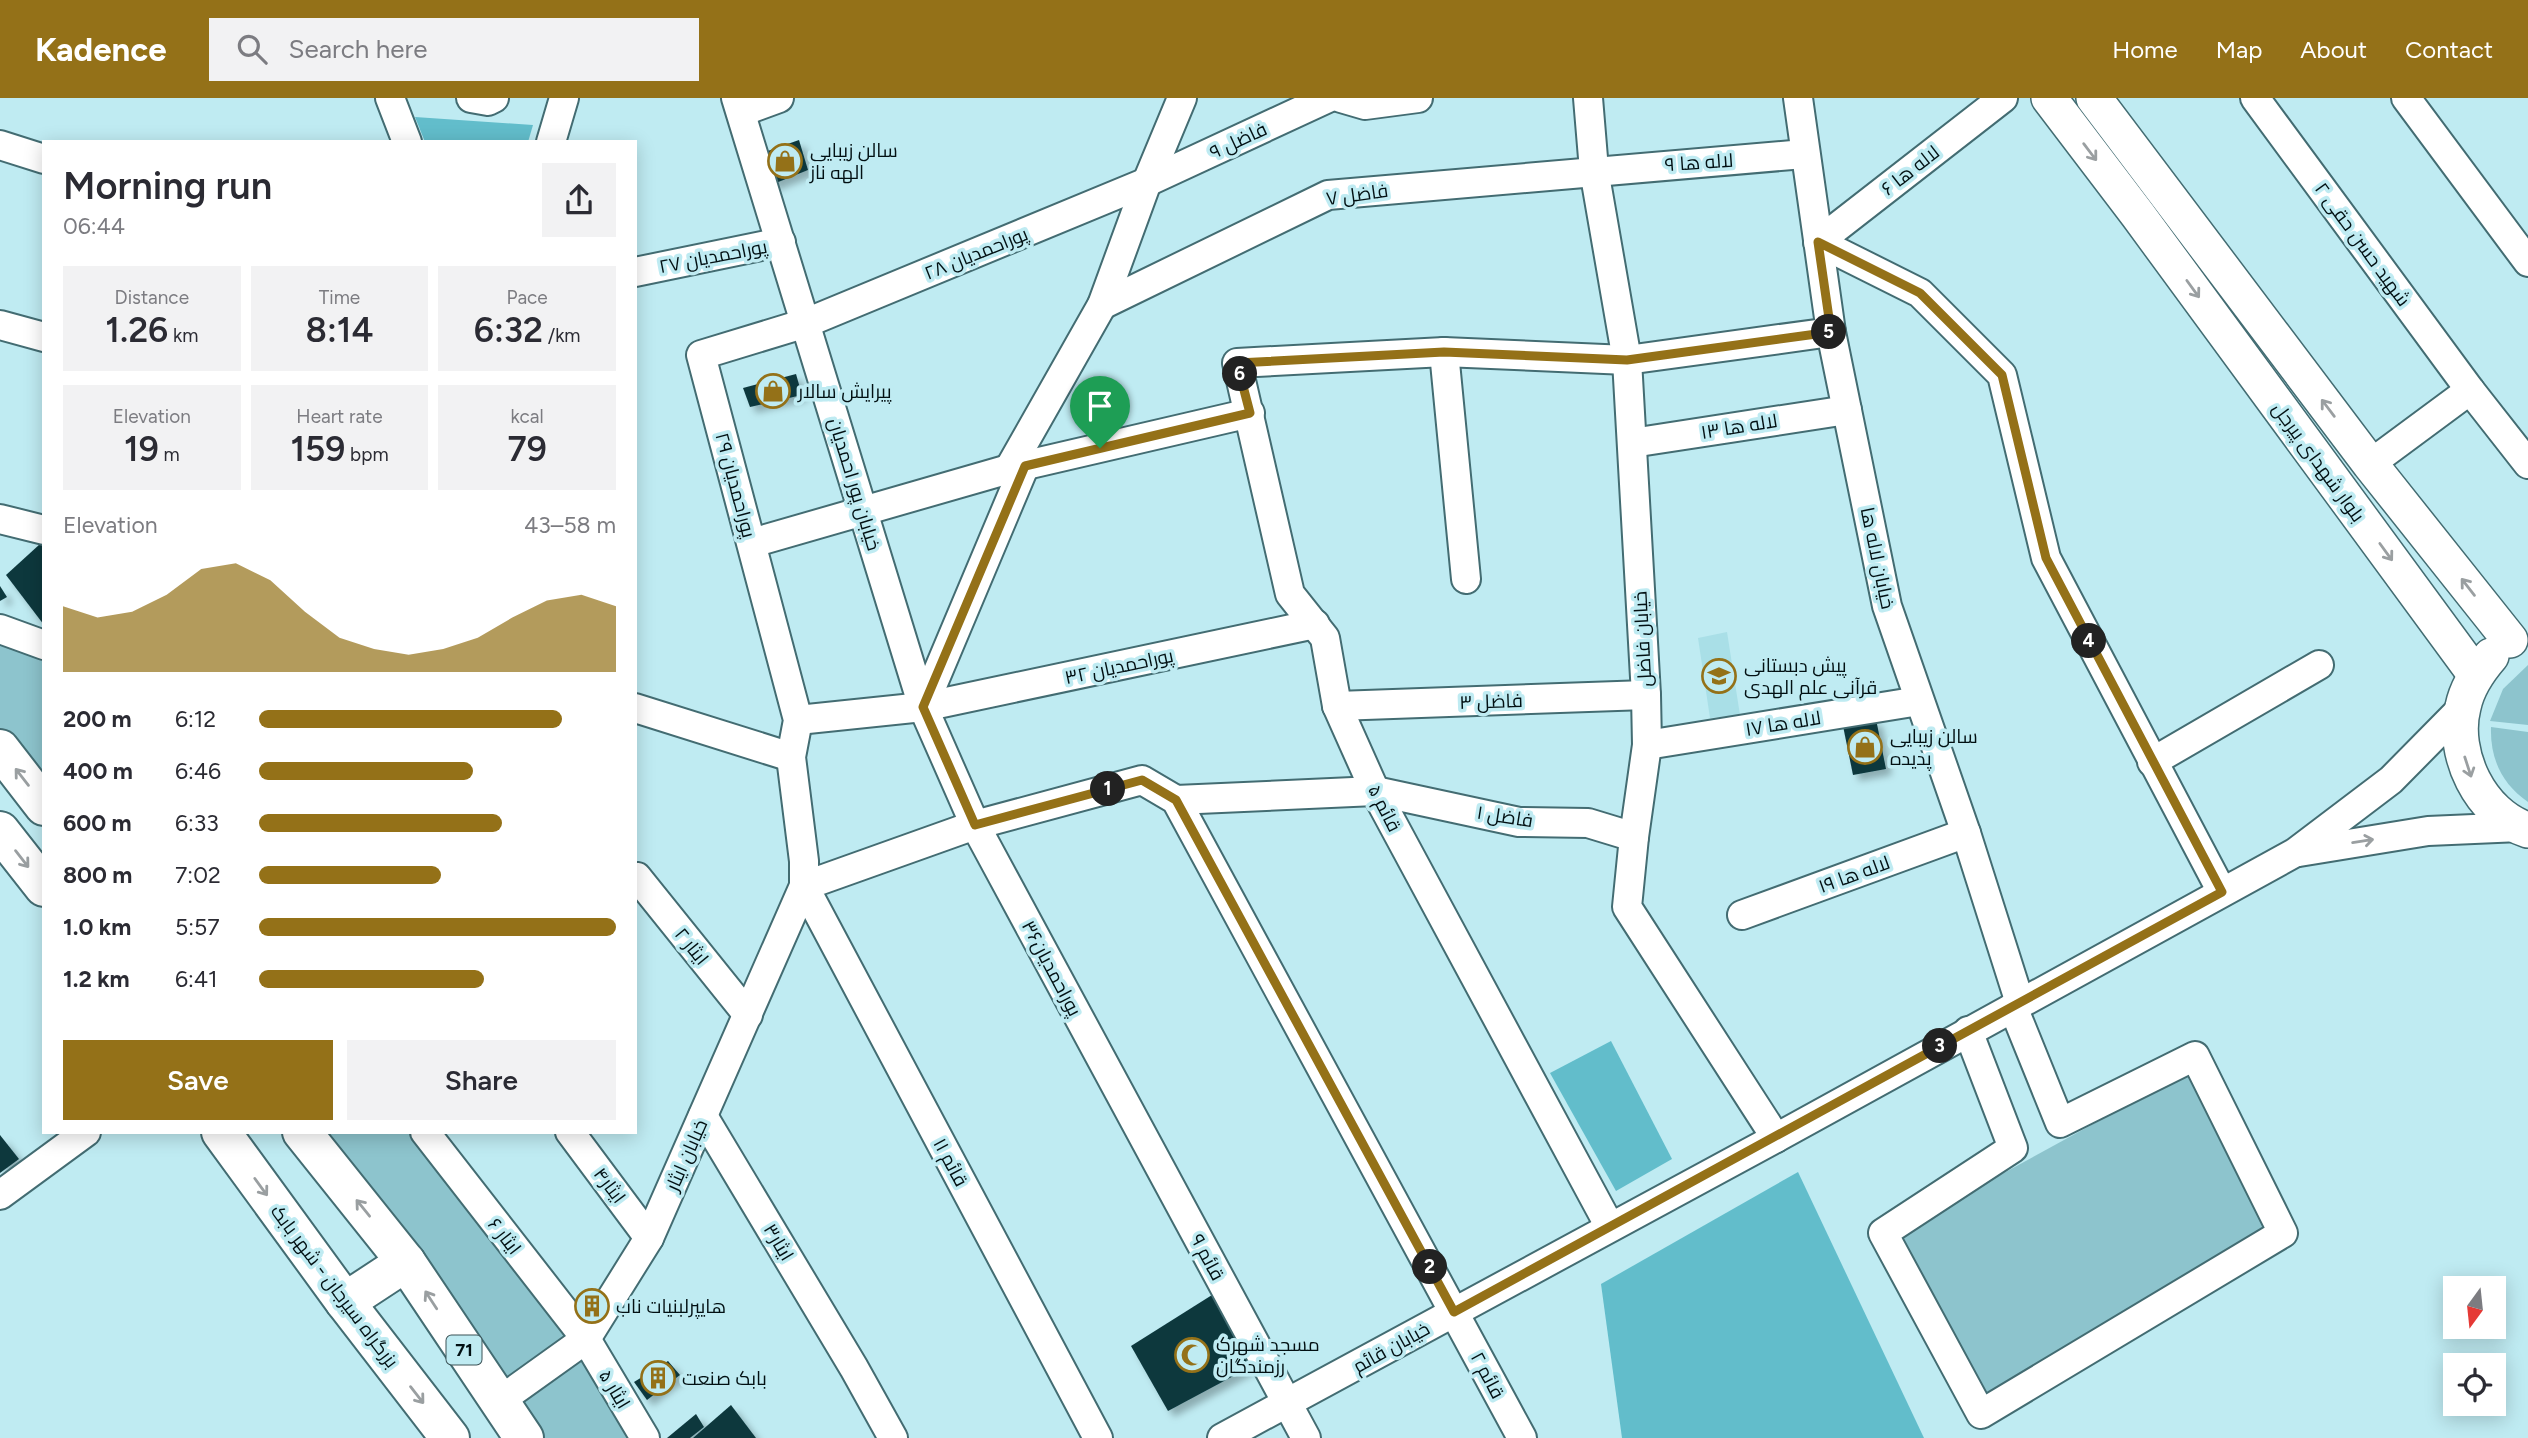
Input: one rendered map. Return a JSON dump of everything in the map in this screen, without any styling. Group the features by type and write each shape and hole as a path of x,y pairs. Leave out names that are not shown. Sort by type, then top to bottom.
{"highway":[{"path":"0,749 42,803"},
{"path":"0,831 42,884"},
{"name":"بزرگراه سیرجان - شهر بابک","path":"222,1134 345,1302 450,1438"},
{"name":"71","path":"304,1134 406,1262 524,1438"},
{"path":"345,1302 406,1262"}],"main road":[{"name":"بلوار شهدای پیرجل","path":"2049,98 2164,249 2475,674"},
{"name":"بلوار شهدای پیرجل","path":"2094,98 2370,464 2519,635"},
{"path":"2138,215 2147,219 2163,216 2168,209 2169,198"},
{"path":"2164,249 2167,233 2174,228 2192,228"},
{"path":"2519,635 2498,647 2475,674 2462,708 2460,743 2471,777 2491,806 2524,829"}],"street":[{"path":"390,98 406,140"},
{"path":"471,98 488,101 494,98"},
{"path":"552,140 564,98"},
{"path":"739,105 779,98"},
{"path":"923,707 1017,467 1102,305 1147,182 1182,98"},
{"name":"فاضل ۹","path":"1147,182 1328,98"},
{"path":"1341,98 1365,105 1418,98"},
{"name":"خیابان فاضل","path":"1588,98 1594,170 1627,360 1646,695 1647,745 1627,907 1776,1138"},
{"name":"خیابان لاله ها","path":"1798,98 1831,332 1887,606 1966,833 2016,1005 2060,1123 2195,1056 2283,1233 1981,1414 1883,1233 2013,1148 1968,1031"},
{"name":"لاله ها ۶","path":"1818,242 2003,98"},
{"name":"شهید حسن حقی ۲","path":"2255,98 2470,390 2528,464"},
{"path":"2406,98 2528,262"},
{"name":"خیابان پور احمدیان","path":"739,105 923,707 975,825"},
{"path":"0,145 42,158"},
{"name":"لاله ها ۹","path":"1594,170 1804,154"},
{"name":"فاضل ۷","path":"1102,305 1328,195 1594,170"},
{"name":"پوراحمدیان ۲۸","path":"806,323 1147,182"},
{"name":"پوراحمدیان ۲۷","path":"641,271 781,242"},
{"path":"1818,242 1920,293 2002,375 2046,558 2222,892"},
{"name":"پوراحمدیان ۲۹","path":"798,720 702,355 806,323"},
{"path":"0,325 42,336"},
{"path":"1466,579 1444,352 1627,360 1831,332"},
{"name":"قائم ۵","path":"1444,352 1237,363 1290,594 1325,638 1337,706 1375,791 1610,1227"},
{"path":"2370,464 2470,390"},
{"name":"لاله ها ۱۳","path":"1632,443 1847,410"},
{"path":"751,543 1017,467 1250,413"},
{"path":"0,519 42,530"},
{"name":"پوراحمدیان ۳۲","path":"798,720 923,707 1315,624"},
{"path":"0,629 42,644"},
{"path":"2152,762 2319,665"},
{"name":"فاضل ۳","path":"1337,706 1646,695"},
{"name":"لاله ها ۱۷","path":"1647,745 1919,701"},
{"path":"2296,852 2391,780 2462,708"},
{"path":"637,709 791,757"},
{"path":"798,720 791,757 804,873 1142,780 1176,800"},
{"name":"فاضل ۱","path":"1176,800 1375,791 1519,822 1588,823 1634,837"},
{"name":"قائم ۲","path":"1176,800 1522,1438"},
{"name":"پوراحمدیان۳۶","path":"975,825 1128,1111"},
{"path":"2296,852 2428,831 2524,829"},
{"name":"لاله ها ۱۹","path":"1742,915 1966,833"},
{"name":"خیابان قائم","path":"1222,1438 2296,852"},
{"name":"خیابان ایثار","path":"498,1402 586,1339 649,1238 748,1015 804,873"},
{"name":"قائم ۱۱","path":"804,873 1098,1438"},
{"name":"ایثار ۲","path":"637,877 748,1015"},
{"name":"قائم ۹","path":"1128,1111 1306,1438"},
{"name":"ایثار۳","path":"704,1116 893,1438"},
{"path":"0,1195 83,1134"},
{"name":"ایثار ۶","path":"427,1134 586,1339"},
{"name":"ایثار۴","path":"571,1134 649,1238"},
{"name":"ایثار ۵","path":"586,1339 645,1438"}],"shaded area":[{"path":"415,117 533,125 529,140 424,140"},
{"name":"پیش دبستانی قرآنی علم الهدی","path":"1727,632 1740,715 1710,718 1698,638"},
{"path":"0,636 42,653 42,787 0,734"},
{"path":"2528,665 2528,725 2490,721 2503,689"},
{"path":"2491,727 2528,732 2528,802 2511,787 2499,770 2493,750"},
{"path":"1611,1041 1672,1159 1616,1191 1550,1073"},
{"path":"2192,1070 2269,1224 2233,1250 1985,1397 1894,1233"},
{"path":"311,1134 417,1134 572,1336 499,1391"},
{"path":"1798,1172 1924,1438 1622,1438 1601,1284"},
{"path":"584,1349 636,1438 535,1438 509,1402"}],"building":[{"name":"سالن زیبایی الهه ناز","path":"799,140 808,170 771,185 762,153"},
{"name":"پیرایش سالار","path":"796,374 802,395 750,407 743,388"},
{"path":"42,544 42,622 6,575"},
{"path":"0,586 7,597 0,601"},
{"name":"سالن زیبایی پدیده","path":"1876,719 1886,769 1853,775 1843,726"},
{"path":"0,1135 19,1159 0,1173"},
{"name":"هایپرلبنیات ناب","path":"601,1287 609,1297 586,1333 571,1314"},
{"name":"مسجد شهرک رزمندگان","path":"1212,1295 1254,1365 1168,1411 1131,1346"},
{"name":"بابک صنعت","path":"668,1361 680,1375 647,1400 634,1382"},
{"path":"731,1405 756,1438 693,1438"},
{"path":"696,1414 704,1427 690,1438 667,1438"}],"place":[{"name":"سالن زیبایی الهه ناز","path":"785,161"},
{"name":"پیرایش سالار","path":"773,391"},
{"name":"پیش دبستانی قرآنی علم الهدی","path":"1719,676"},
{"name":"سالن زیبایی پدیده","path":"1865,747"},
{"name":"هایپرلبنیات ناب","path":"592,1306"},
{"name":"مسجد شهرک رزمندگان","path":"1192,1355"},
{"name":"بابک صنعت","path":"658,1378"}],"route":[{"path":"1818,242 1920,293 2002,375 2046,558 2222,892 1454,1312 1176,800 1142,780 975,825 923,707 1025,466 1100,448 1250,413 1237,363 1444,352 1627,360 1831,332 1818,242"}]}
